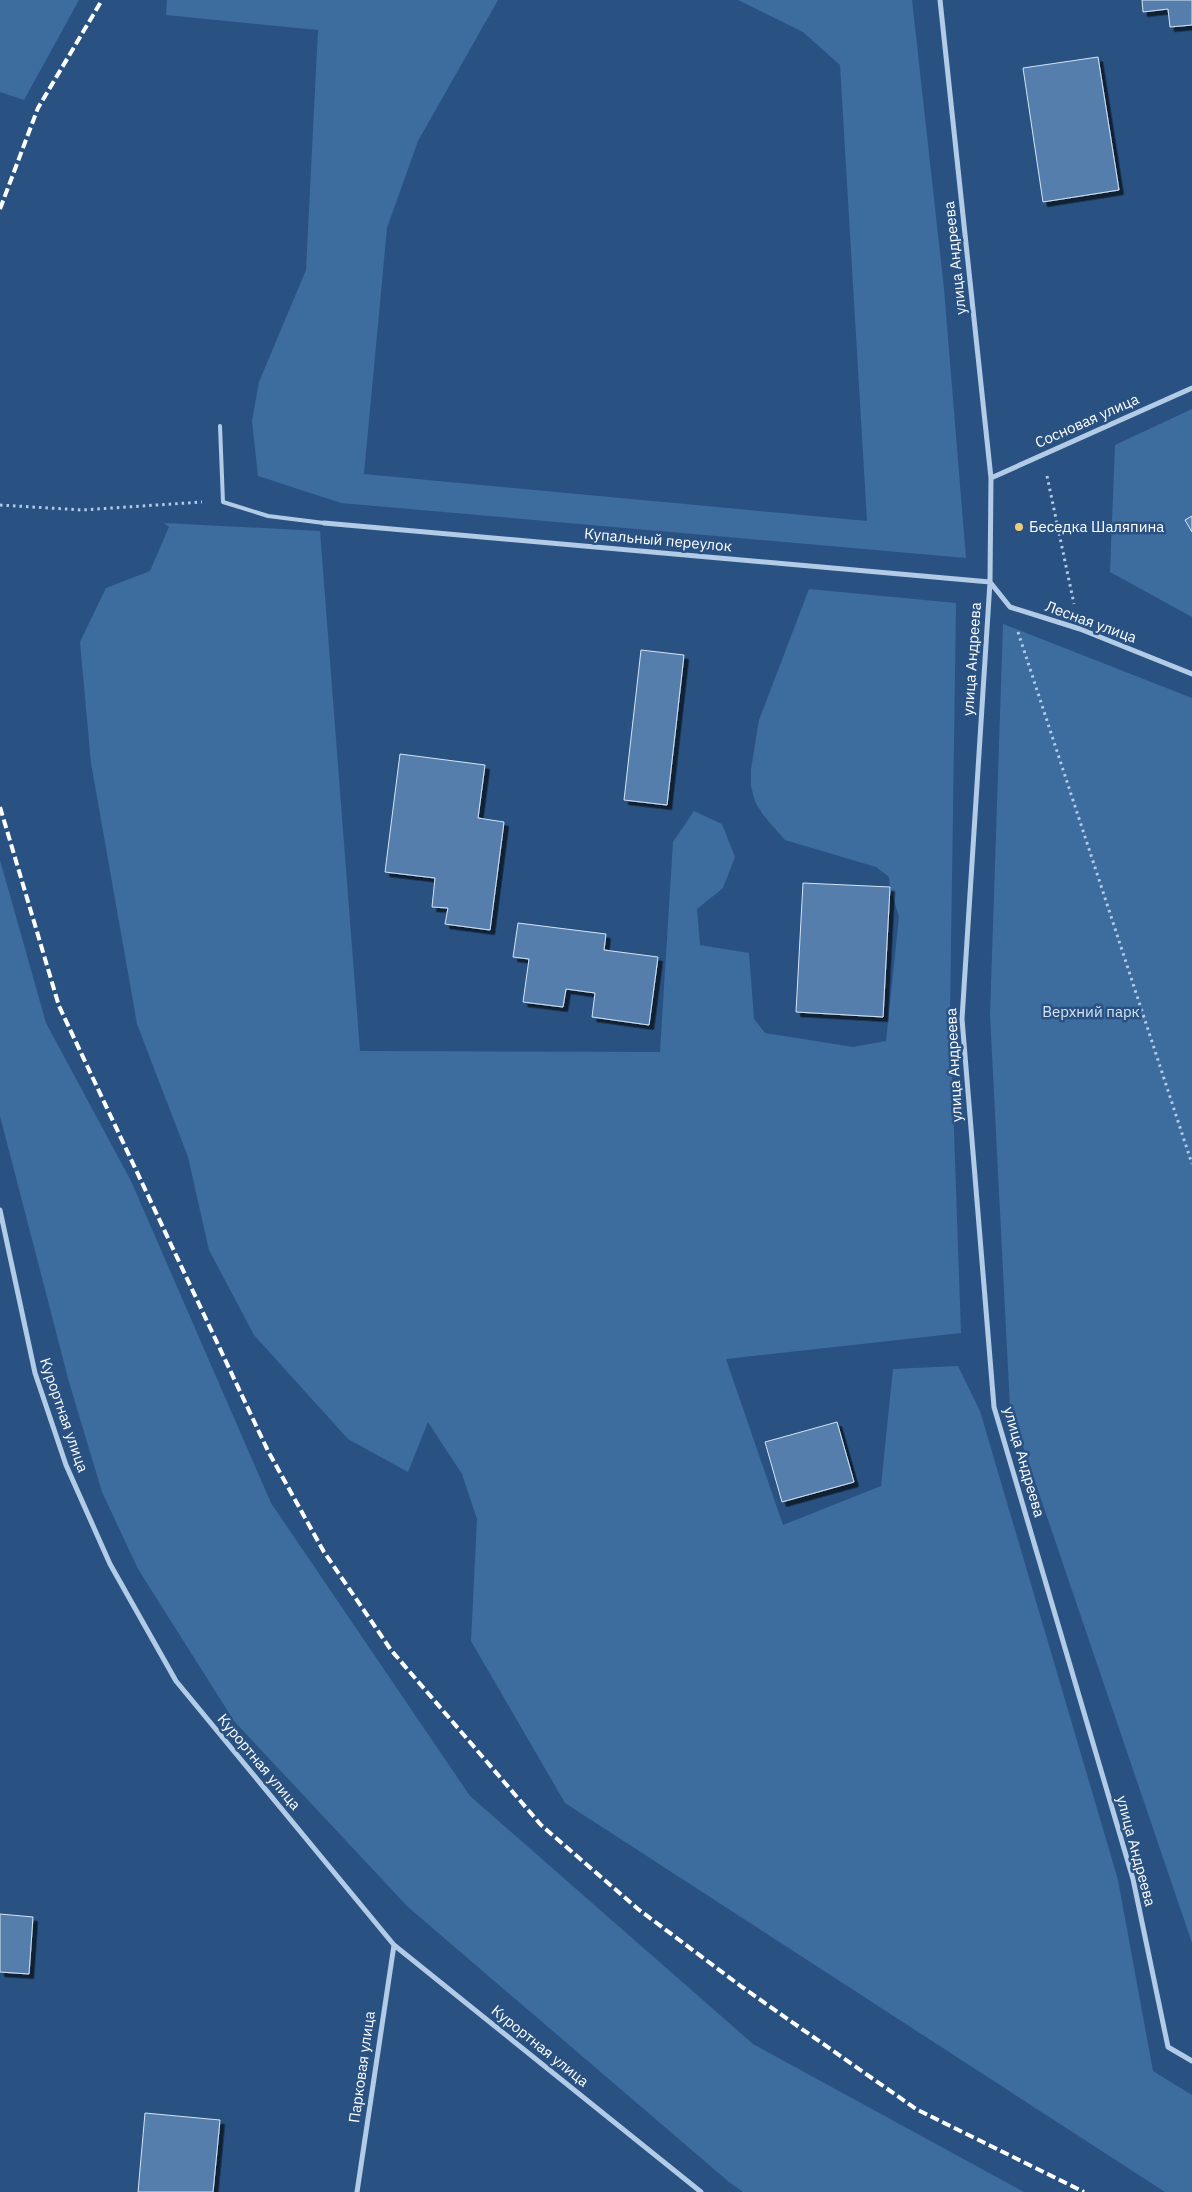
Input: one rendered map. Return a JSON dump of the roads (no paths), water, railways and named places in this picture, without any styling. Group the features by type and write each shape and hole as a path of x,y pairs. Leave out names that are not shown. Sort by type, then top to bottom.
{"street":[{"name":"улица Андреева","path":"940,0 991,478 990,582 962,1019 994,1407 1133,1879 1168,2047 1192,2061"},
{"name":"Сосновая улица","path":"991,478 1192,388"},
{"name":"Купальный переулок","path":"324,523 990,582"},
{"name":"Лесная улица","path":"990,582 1010,607 1080,629 1192,674"},
{"name":"Курортная улица","path":"0,1210 34,1373 66,1465 110,1564 176,1681 394,1945 701,2192"},
{"name":"Парковая улица","path":"356,2192 394,1945"}],"lane":[{"path":"220,426 223,502 268,516 324,523"}],"railway":[{"path":"0,209 38,108 102,0"},
{"path":"0,807 59,1006 268,1451 324,1552 391,1650 541,1825 638,1909 742,1987 916,2109 1084,2192"}],"place":[{"name":"Беседка Шаляпина","path":"1019,527"}],"park label":[{"name":"Верхний парк","path":"1091,1012"}]}
